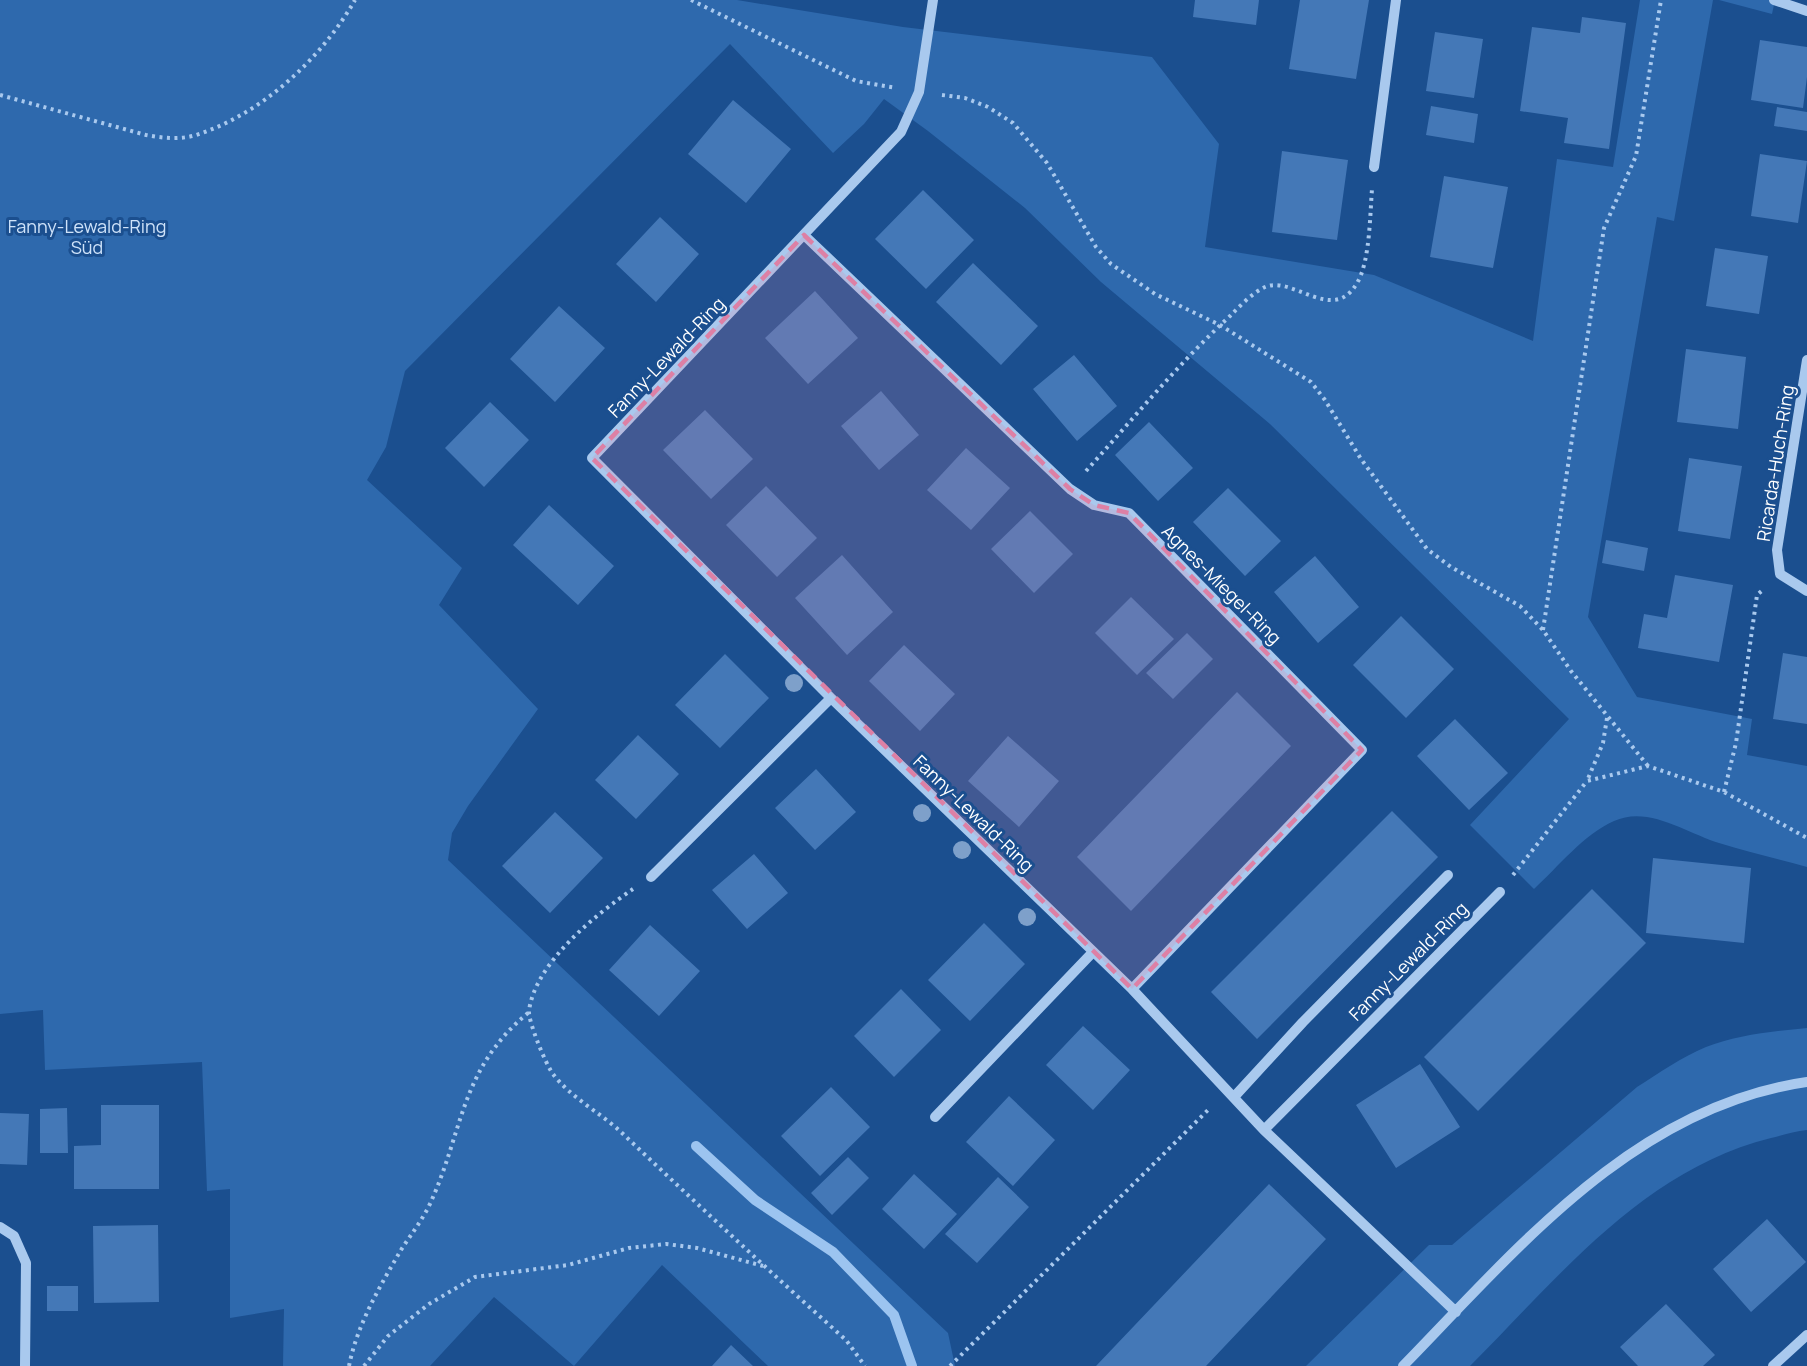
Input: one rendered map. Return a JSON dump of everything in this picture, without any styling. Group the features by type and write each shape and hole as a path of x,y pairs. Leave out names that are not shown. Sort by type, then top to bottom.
{"street":[{"name":"Fanny-Lewald-Ring","path":"933,0 919,92 901,132 592,458 831,698 1132,989 1264,1130 1456,1312"},
{"path":"1374,167 1396,0"},
{"path":"1774,0 1807,11"},
{"name":"Agnes-Miegel-Ring","path":"804,235 1071,489 1094,505 1129,513 1362,750 1132,989"},
{"name":"Ricarda-Huch-Ring","path":"1780,574 1777,550 1807,360"},
{"path":"1780,574 1807,591"},
{"path":"651,877 831,698"},
{"path":"1231,1094 1449,875"},
{"name":"Fanny-Lewald-Ring","path":"1264,1130 1500,892"},
{"path":"935,1117 1093,952"},
{"path":"1403,1366 1542,1225 1605,1172 1648,1141 1731,1101 1807,1082"},
{"path":"0,1227 14,1236 26,1263 25,1366"},
{"path":"1773,1366 1807,1335"}],"path":[{"path":"0,95 146,135 168,139 195,136 261,102 295,76 322,49 356,0"},
{"path":"691,0 856,81 965,99 988,107 1013,123 1047,163 1096,247 1110,264 1155,294 1220,325 1311,382 1325,400 1361,459 1427,549 1451,567 1520,606 1543,630 1607,717 1648,766 1724,792 1807,838"},
{"path":"1543,630 1604,228 1635,156 1661,0"},
{"path":"1071,489 1203,341 1255,293 1267,286 1280,286 1306,296 1335,299 1343,297 1357,284 1367,249 1374,167"},
{"path":"1724,792 1736,743 1757,595 1780,574"},
{"path":"1500,892 1587,781 1604,743 1607,717"},
{"path":"1587,781 1648,766"},
{"path":"349,1366 352,1351 372,1303 426,1211 444,1173 467,1094 487,1056 509,1029 529,1013 540,977 566,946 609,905 651,877"},
{"path":"529,1013 553,1073 575,1096 618,1129 846,1340 865,1366"},
{"path":"950,1366 1231,1094"},
{"path":"364,1366 388,1336 404,1323 429,1304 475,1278 568,1265 629,1248 666,1244 698,1248 764,1266"}],"highlighted area":[{"path":"804,235 1070,489 1094,505 1129,513 1362,750 1132,989 592,458"}],"green space":[{"name":"Fanny-Lewald-Ring Süd","path":"0,0 737,0 903,27 1152,57 1219,144 1205,247 1374,275 1533,341 1557,159 1613,167 1640,0 1713,0 1674,221 1657,217 1588,617 1637,697 1752,719 1747,755 1807,766 1807,867 1719,843 1654,818 1627,817 1614,821 1592,834 1534,889 1470,825 1569,719 1270,424 1101,282 1025,208 884,99 864,124 833,153 730,44 405,371 386,447 367,480 462,568 439,605 538,709 468,806 452,833 448,860 948,1333 955,1366 768,1366 662,1265 574,1366 494,1297 430,1366 283,1366 284,1309 230,1318 230,1189 207,1191 202,1062 45,1070 43,1010 0,1014"},
{"path":"1719,0 1775,0 1772,14"},
{"path":"1807,1028 1807,1130 1771,1138 1725,1153 1682,1175 1643,1201 1571,1263 1470,1366 1306,1366 1429,1245 1452,1245 1637,1087 1706,1047 1756,1034"}],"building":[{"path":"1195,0 1259,0 1256,25 1193,17"},
{"path":"1300,0 1369,0 1356,79 1289,69"},
{"path":"1582,17 1626,23 1609,149 1564,143 1568,118 1520,111 1532,27 1580,33"},
{"path":"1435,32 1483,39 1474,98 1426,91"},
{"path":"1760,40 1807,47 1807,77 1803,108 1751,100"},
{"path":"733,100 791,149 746,203 688,154"},
{"path":"1431,106 1478,114 1474,143 1426,135"},
{"path":"1777,107 1807,112 1807,131 1774,126"},
{"path":"1282,151 1348,160 1337,240 1272,232"},
{"path":"1760,154 1807,161 1798,223 1751,216"},
{"path":"1444,176 1508,187 1493,268 1430,257"},
{"path":"923,190 974,240 926,289 875,239"},
{"path":"660,217 699,254 656,302 616,264"},
{"path":"1715,248 1768,256 1759,314 1706,306"},
{"path":"973,263 1038,326 1001,365 936,302"},
{"path":"815,291 858,338 808,384 765,338"},
{"path":"559,306 605,348 555,402 510,359"},
{"path":"1686,349 1746,357 1738,429 1677,422"},
{"path":"1074,355 1117,406 1077,441 1033,389"},
{"path":"881,391 919,435 879,470 841,426"},
{"path":"490,402 529,440 484,487 445,448"},
{"path":"705,410 753,459 711,499 663,450"},
{"path":"1149,422 1193,468 1158,501 1115,455"},
{"path":"966,448 1010,488 971,530 927,490"},
{"path":"1689,458 1742,466 1730,539 1678,531"},
{"path":"766,486 817,538 777,577 726,525"},
{"path":"1228,488 1281,541 1245,576 1193,522"},
{"path":"549,505 614,566 578,605 513,545"},
{"path":"1030,511 1073,554 1034,593 991,549"},
{"path":"1606,540 1648,548 1644,571 1602,563"},
{"path":"842,555 893,612 847,655 795,598"},
{"path":"1315,556 1359,607 1318,643 1274,592"},
{"path":"1675,575 1733,585 1719,662 1638,648 1644,614 1667,618"},
{"path":"1131,597 1174,639 1137,675 1095,633"},
{"path":"1401,616 1454,669 1406,718 1353,665"},
{"path":"1187,633 1213,659 1173,699 1146,673"},
{"path":"904,645 955,694 920,731 869,681"},
{"path":"1783,653 1807,657 1807,724 1773,719"},
{"path":"725,654 769,698 720,748 675,705"},
{"path":"1237,692 1291,746 1131,911 1077,857"},
{"path":"1455,719 1508,773 1469,810 1417,756"},
{"path":"638,735 679,774 636,819 595,780"},
{"path":"1008,736 1059,781 1019,827 968,781"},
{"path":"816,769 856,812 815,850 775,808"},
{"path":"1392,811 1438,857 1257,1039 1211,992"},
{"path":"555,812 603,858 550,913 502,866"},
{"path":"754,854 788,893 747,929 712,890"},
{"path":"1653,858 1751,868 1744,943 1646,933"},
{"path":"1592,889 1646,943 1478,1111 1424,1057"},
{"path":"984,923 1025,964 970,1021 928,980"},
{"path":"650,925 700,971 659,1016 609,970"},
{"path":"901,989 941,1030 894,1077 854,1036"},
{"path":"1083,1026 1130,1070 1093,1110 1046,1065"},
{"path":"1420,1064 1460,1127 1396,1168 1356,1105"},
{"path":"831,1087 870,1127 820,1176 781,1136"},
{"path":"1009,1096 1055,1140 1013,1186 966,1142"},
{"path":"101,1105 159,1105 159,1189 74,1189 74,1146 101,1145"},
{"path":"67,1108 68,1153 40,1153 40,1109"},
{"path":"0,1113 29,1114 27,1165 0,1164"},
{"path":"848,1157 869,1178 832,1215 811,1193"},
{"path":"914,1174 957,1214 924,1249 882,1209"},
{"path":"998,1177 1029,1207 977,1263 945,1234"},
{"path":"1269,1184 1326,1239 1206,1366 1096,1366"},
{"path":"1767,1219 1806,1262 1751,1312 1713,1269"},
{"path":"158,1225 159,1302 94,1303 93,1226"},
{"path":"47,1286 78,1286 78,1311 47,1311"},
{"path":"1666,1304 1715,1355 1703,1366 1638,1366 1620,1347"},
{"path":"731,1345 753,1366 712,1366"}],"waterway":[{"path":"696,1146 755,1200 833,1252 894,1315 912,1366"}]}
